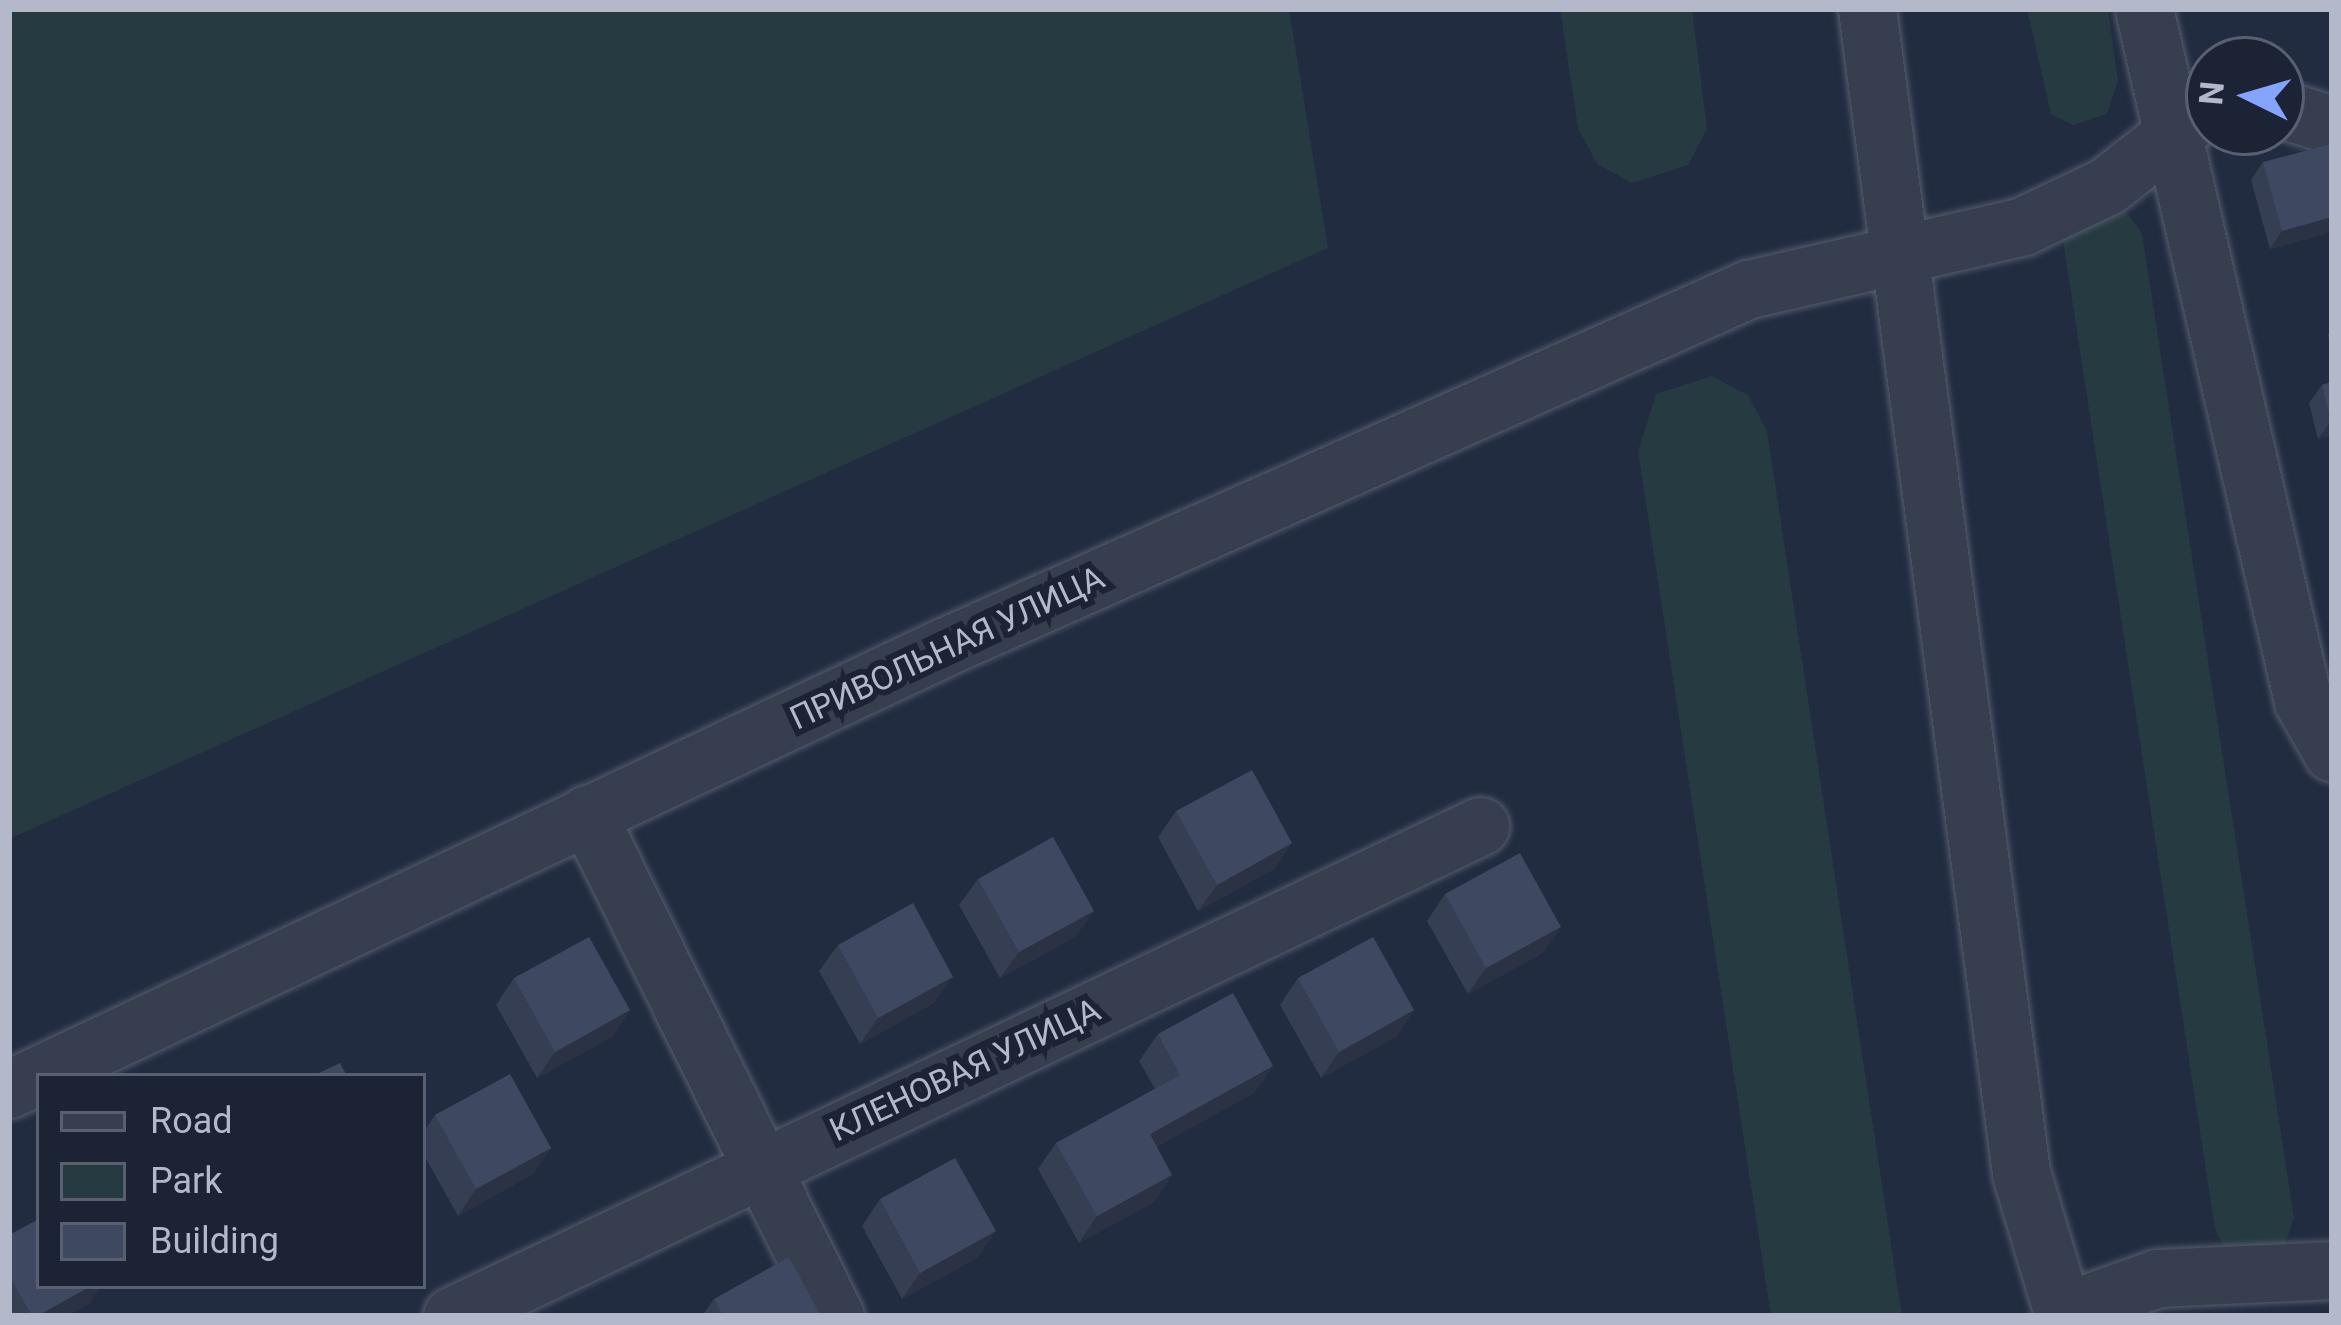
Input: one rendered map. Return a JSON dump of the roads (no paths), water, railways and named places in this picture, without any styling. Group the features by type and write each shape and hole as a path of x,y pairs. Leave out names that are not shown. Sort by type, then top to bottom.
{"street":[{"path":"1867,9 1904,256 2021,1173 2063,1314 2158,1278 2332,1270"},
{"path":"2144,9 2185,117"},
{"name":"ПРИВОЛЬНАЯ УЛИЦА","path":"43,1073 587,814 1749,290 2023,226 2107,186 2185,124"},
{"path":"2194,156 2303,700 2332,752"},
{"path":"587,814 835,1316"},
{"name":"КЛЕНОВАЯ УЛИЦА","path":"452,1316 1480,826"}]}
